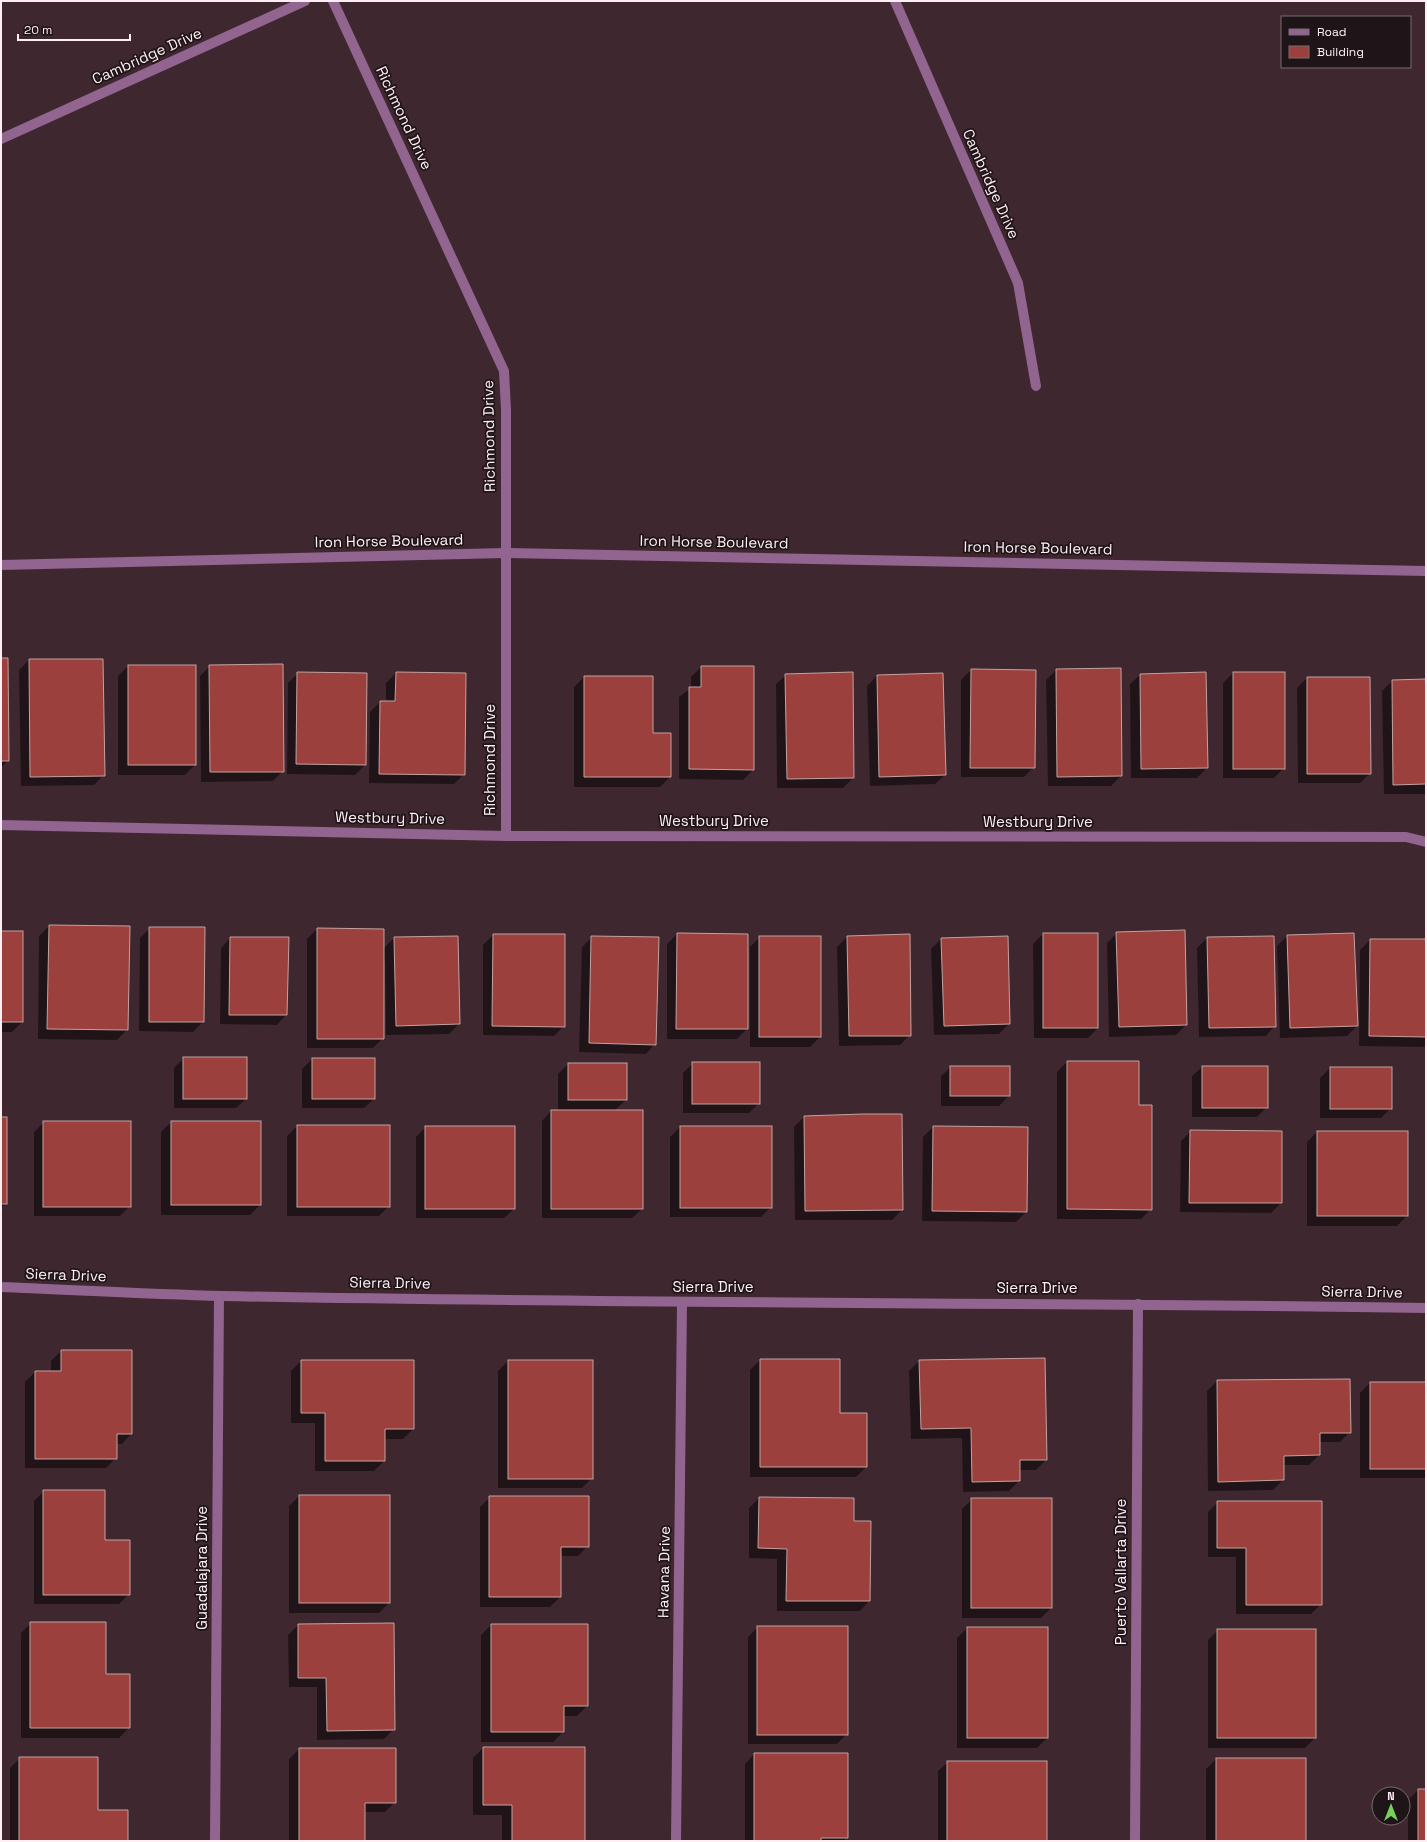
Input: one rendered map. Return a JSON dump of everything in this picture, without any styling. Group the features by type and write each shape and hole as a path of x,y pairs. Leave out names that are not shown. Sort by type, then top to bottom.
{"street":[{"name":"Cambridge Drive","path":"1,139 305,1"},
{"name":"Richmond Drive","path":"333,1 504,370 506,410 506,836"},
{"name":"Cambridge Drive","path":"895,1 1018,283 1036,386"},
{"name":"Iron Horse Boulevard","path":"1,565 505,553 1426,571"},
{"name":"Westbury Drive","path":"1,825 506,836 1406,837 1426,842"},
{"name":"Sierra Drive","path":"1,1287 219,1296 682,1302 1138,1304 1426,1308"},
{"name":"Guadalajara Drive","path":"215,1841 219,1296"},
{"name":"Havana Drive","path":"676,1841 682,1302"},
{"name":"Puerto Vallarta Drive","path":"1135,1841 1138,1304"}],"building":[{"path":"1,658 8,658 9,761 1,761"},
{"path":"29,659 103,659 105,776 30,777"},
{"path":"283,664 284,772 210,772 209,665"},
{"path":"128,665 196,665 196,765 128,765"},
{"path":"701,666 754,666 754,770 689,769 689,687 701,687"},
{"path":"1121,668 1122,776 1057,777 1056,669"},
{"path":"971,669 1036,670 1035,768 970,768"},
{"path":"297,672 367,673 366,765 296,764"},
{"path":"396,672 466,673 465,775 379,774 380,701 395,701"},
{"path":"853,672 854,778 787,779 785,674"},
{"path":"1206,672 1208,768 1141,769 1140,674"},
{"path":"1233,672 1285,672 1285,769 1233,769"},
{"path":"943,673 946,775 879,777 877,675"},
{"path":"584,676 653,676 653,733 671,733 671,777 584,777"},
{"path":"1307,677 1370,677 1371,774 1307,774"},
{"path":"1426,679 1426,784 1393,785 1392,680"},
{"path":"49,925 130,926 128,1030 47,1029"},
{"path":"149,927 205,927 204,1022 149,1022"},
{"path":"317,928 384,929 384,1039 317,1039"},
{"path":"1185,930 1187,1025 1119,1027 1116,932"},
{"path":"1,931 23,931 23,1022 1,1022"},
{"path":"677,933 748,934 748,1029 676,1029"},
{"path":"1043,933 1098,933 1098,1028 1043,1028"},
{"path":"1354,933 1358,1026 1290,1028 1287,935"},
{"path":"493,934 565,934 565,1027 492,1026"},
{"path":"910,934 911,1036 849,1036 847,936"},
{"path":"458,936 460,1024 396,1026 394,937"},
{"path":"591,936 659,937 656,1045 589,1043"},
{"path":"759,936 821,936 821,1037 759,1037"},
{"path":"1008,936 1010,1024 944,1026 941,938"},
{"path":"1274,936 1276,1027 1209,1028 1207,937"},
{"path":"230,937 289,937 287,1015 229,1015"},
{"path":"1370,939 1426,939 1426,1037 1369,1036"},
{"path":"183,1057 247,1057 247,1099 183,1099"},
{"path":"312,1058 375,1058 375,1099 312,1099"},
{"path":"1067,1061 1139,1061 1139,1105 1152,1105 1152,1210 1067,1209"},
{"path":"692,1062 760,1062 760,1104 692,1104"},
{"path":"568,1063 627,1063 627,1100 568,1100"},
{"path":"950,1066 1010,1066 1010,1096 950,1096"},
{"path":"1202,1066 1268,1066 1268,1108 1202,1108"},
{"path":"1330,1067 1392,1067 1392,1109 1330,1109"},
{"path":"551,1110 643,1110 643,1209 551,1209"},
{"path":"902,1114 903,1210 805,1211 804,1116"},
{"path":"1,1117 7,1117 7,1204 1,1204"},
{"path":"43,1121 131,1121 131,1207 43,1207"},
{"path":"171,1121 261,1121 261,1205 171,1205"},
{"path":"297,1125 390,1125 390,1207 297,1207"},
{"path":"425,1126 515,1126 515,1209 425,1209"},
{"path":"680,1126 772,1126 772,1208 680,1208"},
{"path":"933,1126 1028,1127 1027,1212 932,1211"},
{"path":"1190,1130 1282,1131 1282,1203 1189,1203"},
{"path":"1317,1131 1408,1131 1408,1216 1317,1216"},
{"path":"61,1350 132,1350 132,1434 117,1434 117,1459 35,1459 35,1371 61,1371"},
{"path":"1045,1358 1047,1460 1020,1460 1020,1481 972,1482 971,1428 921,1429 919,1360"},
{"path":"760,1359 840,1359 840,1413 867,1413 867,1467 760,1467"},
{"path":"301,1360 414,1360 414,1429 385,1429 385,1461 325,1461 325,1413 301,1413"},
{"path":"508,1360 593,1360 593,1479 508,1479"},
{"path":"1350,1379 1351,1433 1320,1433 1320,1455 1284,1456 1284,1480 1218,1482 1217,1380"},
{"path":"1370,1382 1426,1382 1426,1469 1370,1469"},
{"path":"43,1490 105,1490 105,1540 130,1540 130,1595 43,1595"},
{"path":"299,1495 390,1495 390,1603 299,1603"},
{"path":"489,1496 589,1496 589,1547 561,1547 561,1597 489,1597"},
{"path":"759,1497 854,1498 854,1521 871,1521 870,1601 786,1601 787,1549 758,1548"},
{"path":"971,1498 1052,1498 1052,1608 971,1608"},
{"path":"1217,1501 1322,1501 1322,1605 1246,1605 1246,1548 1217,1548"},
{"path":"30,1622 106,1622 106,1674 130,1674 130,1728 30,1728"},
{"path":"394,1623 395,1730 327,1731 326,1678 298,1678 298,1624"},
{"path":"491,1624 588,1624 588,1706 564,1706 564,1732 491,1732"},
{"path":"757,1626 848,1626 848,1735 757,1735"},
{"path":"967,1627 1048,1627 1048,1738 967,1738"},
{"path":"1217,1629 1316,1629 1316,1738 1217,1738"},
{"path":"483,1747 585,1747 585,1841 512,1841 512,1805 483,1805"},
{"path":"299,1748 396,1748 396,1803 365,1803 365,1841 299,1841"},
{"path":"754,1753 848,1753 848,1838 821,1838 821,1841 754,1841"},
{"path":"19,1757 98,1757 98,1810 128,1810 128,1841 19,1841"},
{"path":"1216,1758 1306,1758 1306,1841 1216,1841"},
{"path":"947,1761 1047,1761 1047,1841 947,1841"},
{"path":"1418,1789 1426,1789 1426,1841 1418,1841"}]}
